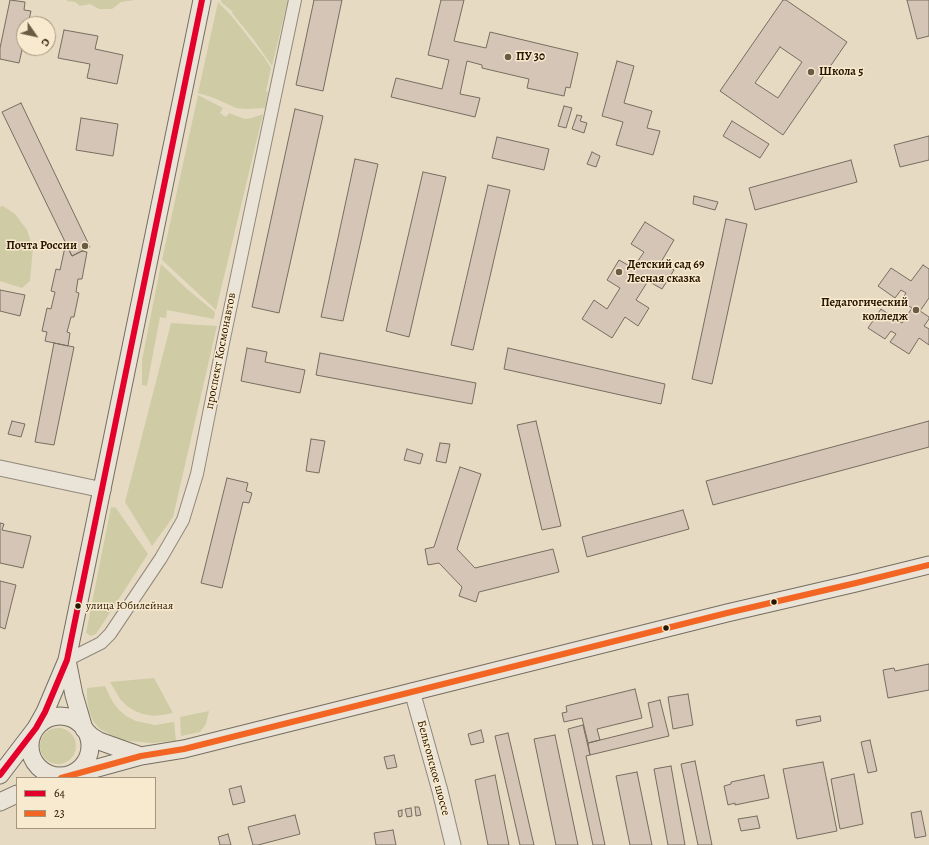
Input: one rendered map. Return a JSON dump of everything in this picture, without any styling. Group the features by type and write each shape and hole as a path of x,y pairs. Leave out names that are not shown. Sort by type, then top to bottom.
{"main road":[{"path":"202,0 103,490 67,660 51,701 31,736 31,755 35,764 42,771 51,775 65,776 142,756 184,749 727,613 929,565"},
{"path":"67,660 74,695 84,729 91,736 99,740 142,756"},
{"path":"0,775 36,728 44,721 53,717 64,716 73,719 82,725 90,744 89,754 85,763 78,770 65,776"},
{"path":"0,802 16,794"}],"street":[{"name":"проспект Космонавтов","path":"67,660 101,643 110,634 161,558 183,520 197,474 223,342 295,0"},
{"path":"0,468 103,490"},
{"name":"Бельгопское шоссе","path":"412,691 440,791 453,845"}],"shaded area":[{"path":"67,0 135,0 121,2 112,9 99,9 90,4 80,6 75,2"},
{"path":"221,0 288,0 272,66 254,40 232,13 233,12 221,2"},
{"path":"218,2 230,14 271,68 266,91 268,92 265,108 236,108 214,98 198,93"},
{"path":"198,95 223,108 220,113 226,117 229,113 245,119 263,114 216,310 162,260"},
{"path":"3,206 15,214 27,230 33,248 30,281 22,288 0,281 0,207"},
{"path":"161,264 187,289 215,312 214,319 167,310 166,318 160,317 147,386 142,385 142,360"},
{"path":"171,323 217,326 173,517 152,546 125,502"},
{"path":"111,507 116,508 148,554 96,634 91,636 86,633"},
{"path":"154,678 173,713 153,716 135,711 120,699 110,682"},
{"path":"105,686 118,709 126,716 136,721 155,725 174,722 176,741 152,743 129,741 119,739 100,729 93,721 89,711 87,688"},
{"path":"209,711 206,724 200,732 181,736 180,717"},
{"path":"62,728 71,733 75,739 75,753 71,759 62,764 54,764 45,759 41,753 40,742 45,733 51,729"}],"building":[{"path":"10,0 25,2 24,10 31,11 30,16 16,16 16,56 21,56 19,63 0,59 0,48"},
{"path":"314,0 342,0 323,91 296,85"},
{"name":"ПУ 30","path":"441,0 464,0 454,41 486,48 490,32 578,53 570,88 566,87 564,96 527,88 529,79 482,68 482,65 467,61 460,94 480,98 475,117 391,97 396,78 442,89 449,60 428,55"},
{"name":"Школа 5","path":"783,0 786,0 847,42 783,135 720,91","holes":["780,47 802,62 778,98 755,83"]},
{"path":"907,0 929,0 929,36 917,39"},
{"path":"64,30 98,36 95,49 123,55 117,84 87,78 90,64 58,58"},
{"path":"617,61 634,66 624,103 652,111 647,128 660,131 653,155 616,145 623,122 602,116"},
{"path":"21,103 90,247 72,256 2,112"},
{"path":"564,106 572,108 566,128 558,126"},
{"path":"295,109 323,116 279,313 252,307"},
{"path":"577,115 582,116 580,121 587,123 584,133 572,129"},
{"path":"81,118 118,124 113,156 76,150"},
{"path":"732,121 769,144 760,158 723,136"},
{"path":"929,136 929,160 900,167 894,145"},
{"path":"497,137 549,149 544,170 492,158"},
{"path":"592,152 600,156 596,167 587,164"},
{"path":"355,159 378,164 343,321 321,317"},
{"path":"851,160 857,182 755,210 749,188"},
{"path":"423,172 446,177 409,337 386,331"},
{"path":"488,185 510,190 473,350 451,345"},
{"path":"694,196 718,202 715,210 693,204"},
{"path":"726,219 747,224 712,384 692,379"},
{"path":"645,222 674,240 661,262 674,270 662,289 648,281 636,300 649,308 638,326 625,317 612,338 582,319 594,300 607,309 620,288 607,280 619,260 633,268 644,252 631,244"},
{"path":"65,247 68,248 72,256 82,251 87,252 82,279 78,279 76,292 79,293 74,317 71,317 67,332 70,333 68,346 45,341 47,332 42,331 47,308 51,309 55,292 51,291 56,269 60,270"},
{"name":"Педагогический колледж","path":"923,265 929,269 929,298 920,311 929,317 924,326 929,329 929,345 919,338 909,354 890,342 896,334 891,331 885,339 868,328 881,309 902,323 912,308 901,301 906,293 901,290 895,298 878,286 891,268 911,281"},
{"path":"0,290 25,295 20,316 0,311"},
{"path":"54,343 74,347 54,445 35,442"},
{"path":"247,348 267,352 265,362 305,370 300,393 241,381"},
{"path":"508,348 665,384 661,404 504,369"},
{"path":"320,353 476,383 472,404 316,375"},
{"path":"12,421 25,424 21,437 8,434"},
{"path":"536,421 561,526 542,530 517,425"},
{"path":"929,421 929,447 713,505 706,481"},
{"path":"311,439 325,441 319,473 306,471"},
{"path":"440,443 450,444 446,463 436,461"},
{"path":"407,449 423,454 420,464 404,460"},
{"path":"460,467 481,474 457,549 475,568 553,549 559,572 479,592 476,602 459,596 462,587 439,563 428,565 425,549 434,547"},
{"path":"227,478 248,483 246,491 252,493 249,503 243,502 222,588 201,583"},
{"path":"683,510 689,529 587,557 582,537"},
{"path":"0,523 4,524 2,530 31,536 23,568 0,563"},
{"path":"0,581 16,585 5,629 0,627"},
{"path":"929,664 929,690 888,698 883,670 894,668 895,671"},
{"path":"635,689 642,718 597,729 600,740 588,743 582,718 564,722 562,713 567,712 566,706"},
{"path":"688,694 693,725 673,729 668,697"},
{"path":"660,700 669,736 590,755 588,743 653,727 648,703"},
{"path":"820,716 821,721 797,726 796,720"},
{"path":"583,725 590,755 586,756 605,845 593,845 568,729"},
{"path":"481,730 484,742 471,745 468,734"},
{"path":"508,733 534,845 520,845 495,736"},
{"path":"555,735 578,845 556,845 534,739"},
{"path":"870,740 877,771 868,773 861,742"},
{"path":"394,755 397,767 387,769 384,757"},
{"path":"695,761 712,845 698,845 681,764"},
{"path":"823,762 837,831 797,839 783,769"},
{"path":"671,766 685,845 668,845 654,769"},
{"path":"637,772 652,845 630,845 616,776"},
{"path":"854,774 863,824 840,829 831,779"},
{"path":"495,775 509,845 488,845 475,780"},
{"path":"764,775 769,798 728,805 724,786 731,784 731,782"},
{"path":"241,786 245,802 233,805 229,789"},
{"path":"415,807 419,807 421,815 416,816"},
{"path":"411,808 412,816 407,817 405,809"},
{"path":"402,810 402,816 399,817 398,811"},
{"path":"921,811 926,836 915,838 911,813"},
{"path":"295,815 300,834 253,845 248,827"},
{"path":"757,816 760,828 741,831 738,819"},
{"path":"393,830 396,845 376,845 374,833"},
{"path":"228,834 231,845 220,845 218,837"}],"transit line":[{"name":"64","path":"0,775 36,728 45,712 67,660 202,0"},
{"name":"23","path":"65,777 141,756 184,749 727,613 929,565"}],"place":[{"name":"ПУ 30","path":"508,57"},
{"name":"Школа 5","path":"811,72"},
{"name":"Почта России","path":"85,246"},
{"name":"Детский сад 69 Лесная сказка","path":"619,272"},
{"name":"Педагогический колледж","path":"916,310"},
{"name":"улица Юбилейная","path":"78,606"}]}
